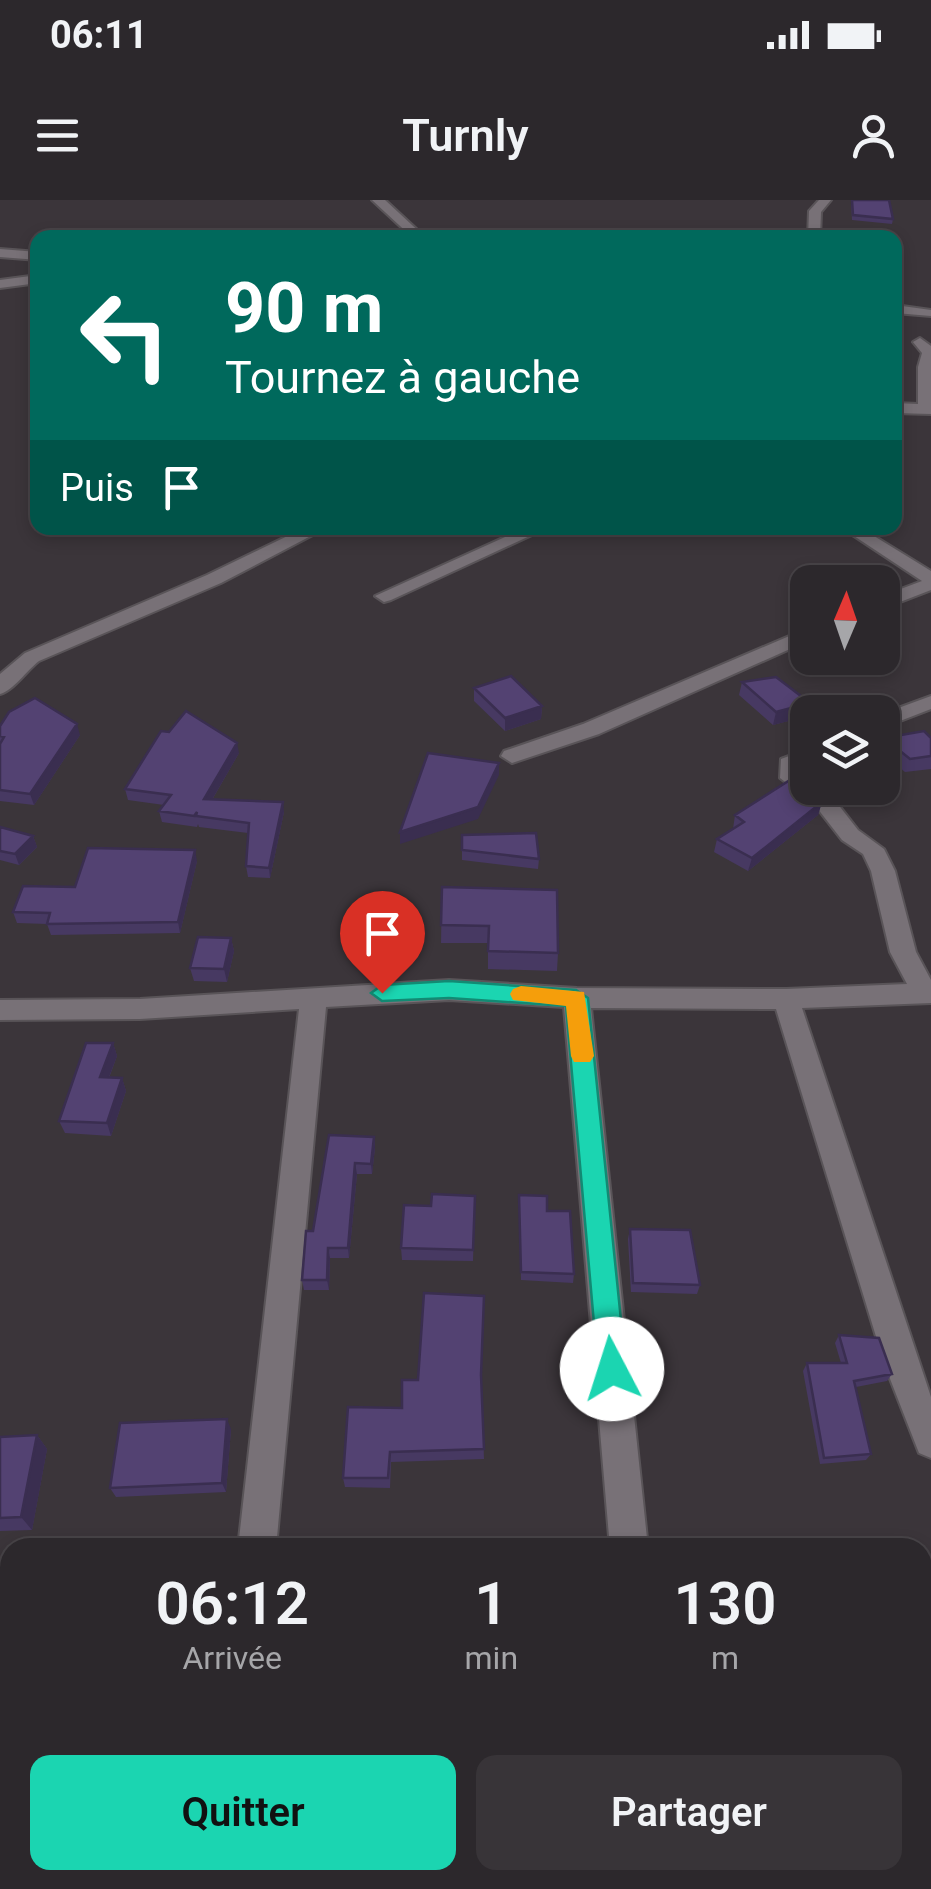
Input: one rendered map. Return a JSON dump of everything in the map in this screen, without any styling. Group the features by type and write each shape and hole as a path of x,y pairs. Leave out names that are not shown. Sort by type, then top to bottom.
{"street":[{"path":"378,200 411,230"},
{"path":"815,230 816,211 825,200"},
{"path":"0,253 30,255"},
{"path":"0,284 30,279"},
{"path":"902,310 928,314"},
{"path":"902,408 928,408 924,367 929,353 920,342"},
{"path":"0,688 14,670 32,658 214,579 304,535"},
{"path":"384,596 522,535"},
{"path":"860,535 931,582"},
{"path":"900,595 931,582"},
{"path":"512,756 591,729 790,642"},
{"path":"900,715 931,702"},
{"path":"0,1010 140,1009 449,990 576,998 786,999 928,993 903,952 883,871 872,849 850,835 826,805"},
{"path":"259,1538 314,996"},
{"path":"576,998 629,1538"},
{"path":"786,999 917,1369 931,1441"}],"building":[{"path":"852,200 889,200 893,219 853,215"},
{"path":"511,676 542,706 505,718 474,688"},
{"path":"776,677 800,695 790,695 790,708 776,712 742,682"},
{"path":"35,698 77,724 30,794 0,790 0,744 4,737 0,736 0,726 9,712"},
{"path":"186,711 237,743 204,799 283,802 269,868 246,866 249,823 196,816 197,812 194,816 159,811 171,795 125,789 161,731 169,732"},
{"path":"924,731 931,738 931,756 910,759 900,751 900,735"},
{"path":"428,753 499,763 478,807 400,832"},
{"path":"790,780 790,805 818,805 752,858 717,839 744,822 735,815"},
{"path":"0,827 33,836 15,854 0,851"},
{"path":"536,833 539,859 462,850 462,835"},
{"path":"88,848 195,850 178,922 47,924 50,913 13,912 23,886 75,887"},
{"path":"442,887 557,890 558,953 488,951 489,926 441,925"},
{"path":"198,937 231,938 224,969 190,968"},
{"path":"86,1043 113,1043 100,1077 122,1078 107,1123 59,1121"},
{"path":"329,1135 374,1137 371,1164 355,1163 348,1248 328,1248 327,1280 302,1280 306,1231 313,1231"},
{"path":"432,1194 475,1196 473,1250 401,1248 404,1205 431,1206"},
{"path":"519,1195 547,1196 547,1211 570,1211 574,1274 521,1272"},
{"path":"630,1229 690,1230 700,1285 633,1283"},
{"path":"424,1293 484,1296 484,1449 390,1452 388,1478 343,1478 348,1407 402,1408 402,1380 418,1380"},
{"path":"839,1335 879,1338 892,1374 854,1381 871,1454 824,1458 807,1363 847,1363"},
{"path":"227,1419 222,1483 110,1488 120,1423"},
{"path":"37,1435 21,1517 0,1518 0,1437"}],"slow traffic":[{"path":"521,994 576,998 582,1056"}],"route":[{"path":"382,993 449,990 576,998 612,1369"}]}
